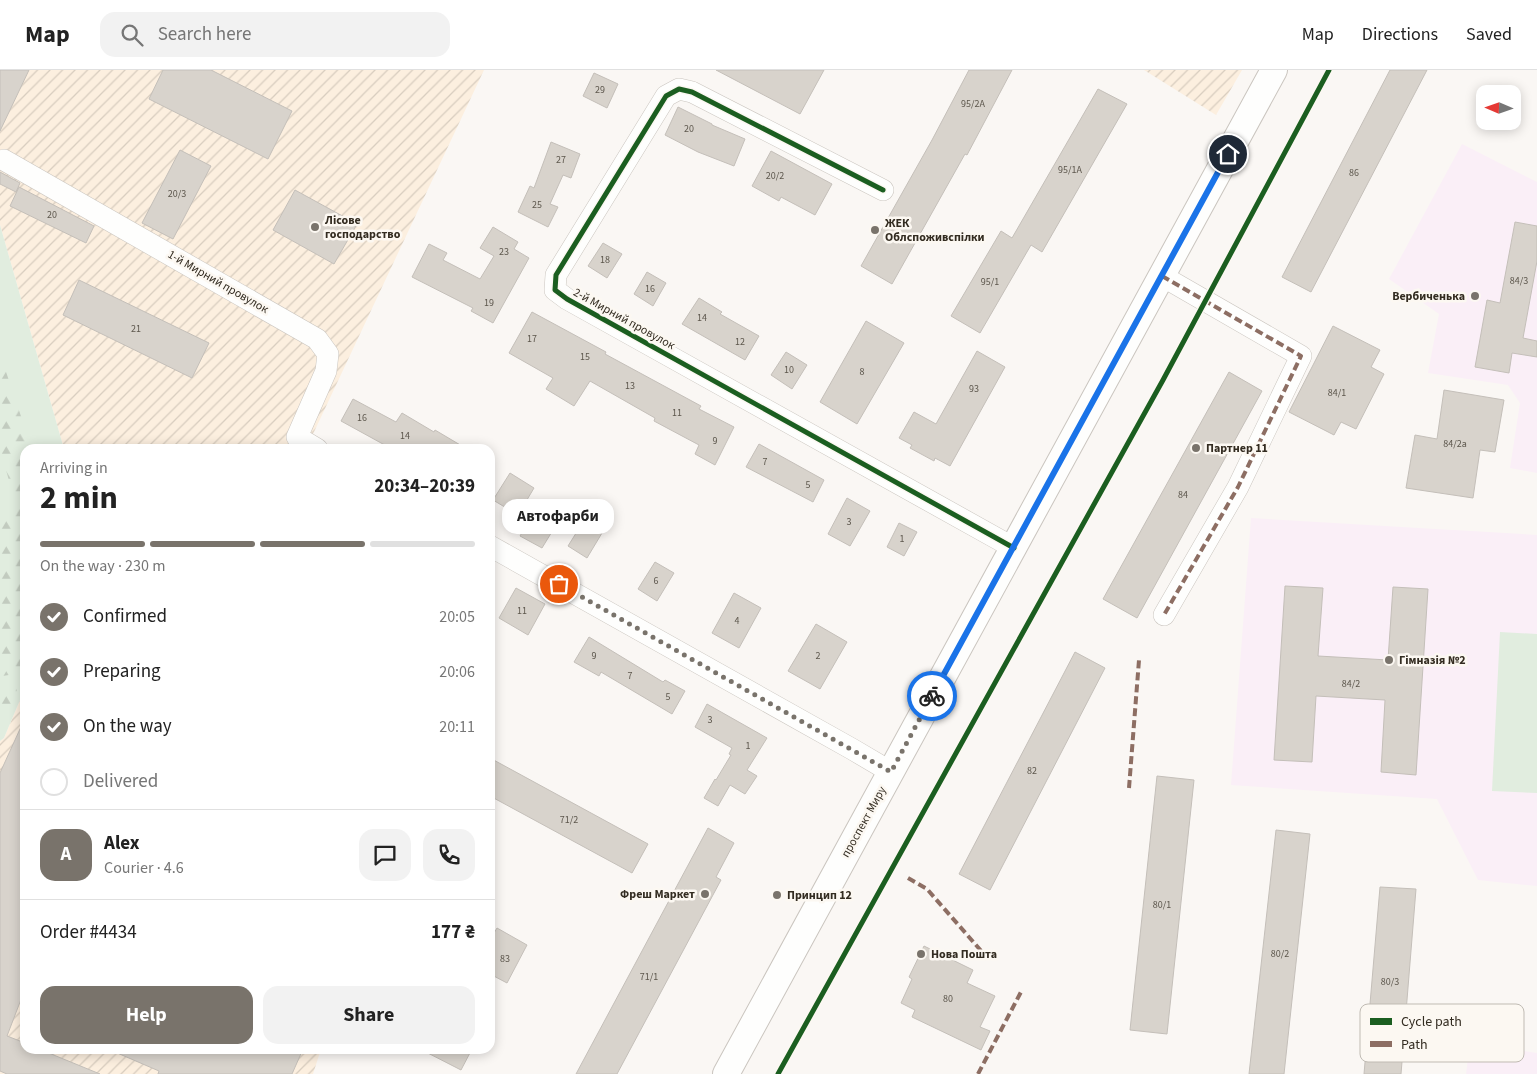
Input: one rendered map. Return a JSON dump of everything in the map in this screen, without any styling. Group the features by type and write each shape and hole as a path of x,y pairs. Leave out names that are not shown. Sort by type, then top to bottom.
{"main road":[{"name":"проспект Миру","path":"726,1074 1274,70"}],"street":[{"name":"2-й Мирний провулок","path":"882,190 692,92 679,89 666,96 556,275 555,290 1014,548"},
{"name":"1-й Мирний провулок","path":"4,160 318,338 328,354 326,371 297,437 309,444"},
{"path":"1162,276 1301,356 1238,487 1164,615"},
{"path":"495,549 891,772"}],"shaded area":[{"path":"0,70 484,70 308,444 63,444 0,225"},
{"path":"1144,70 1242,70 1216,115"},
{"name":"Вербиченька","path":"1462,144 1537,182 1537,473 1510,468 1520,403 1508,385 1428,373 1439,314 1389,279"},
{"name":"Гімназія №2","path":"1251,518 1537,535 1537,886 1478,880 1437,799 1231,785"},
{"path":"20,700 20,1054 319,1054 313,1074 0,1074 0,741 4,738"},
{"path":"1524,1051 1537,1053 1537,1074 1466,1074 1468,1062 1524,1062"}],"green space":[{"path":"0,225 63,444 20,444 20,700 4,738 0,741"},
{"path":"0,354 30,444 20,444 20,669 16,674 2,676 0,675 0,520 6,517 14,498 0,449"},
{"path":"1500,632 1537,634 1537,793 1492,791"},
{"path":"11,687 17,689 14,704 10,715 0,726 0,689"}],"building":[{"path":"0,70 29,70 0,131"},
{"path":"163,70 211,70 292,111 268,159 149,99"},
{"path":"716,70 824,70 800,114"},
{"path":"969,70 1012,70 967,155 965,154 892,284 861,266"},
{"path":"1390,70 1427,70 1311,292 1282,277"},
{"path":"594,73 618,84 607,108 583,96"},
{"path":"1098,89 1127,104 1042,252 1031,245 980,333 951,316 1001,231 1012,238"},
{"path":"678,107 712,125 745,139 734,166 698,152 665,135"},
{"path":"551,142 580,154 571,178 563,175 550,204 558,207 548,227 518,212 530,186 534,188"},
{"path":"180,150 211,166 173,239 142,223"},
{"path":"771,151 832,184 815,215 781,197 779,201 752,186"},
{"path":"0,172 20,183 16,192 0,184"},
{"path":"19,187 94,226 86,243 10,206"},
{"path":"295,190 357,224 334,264 273,230"},
{"path":"1515,222 1537,226 1537,261 1523,338 1537,341 1537,357 1512,353 1509,373 1475,367 1487,300 1500,303"},
{"path":"493,227 518,242 514,249 529,258 493,323 471,311 473,308 412,277 429,244 447,253 443,260 480,279 494,256 480,248"},
{"path":"603,243 622,254 607,278 588,266"},
{"path":"647,272 666,283 653,306 634,294"},
{"path":"79,280 209,343 192,378 63,315"},
{"path":"699,298 722,312 720,314 759,336 745,360 682,324"},
{"path":"532,312 701,406 699,409 734,427 715,465 695,454 699,445 654,421 655,418 590,381 574,406 546,389 553,378 509,353"},
{"path":"866,321 904,343 857,424 820,402"},
{"path":"1333,326 1380,350 1371,367 1384,374 1356,429 1341,422 1334,435 1289,412"},
{"path":"977,351 1005,367 950,466 935,458 934,461 910,448 912,445 899,438 914,412 936,424"},
{"path":"786,352 807,365 792,389 771,375"},
{"path":"1229,372 1262,391 1137,618 1103,599"},
{"path":"1444,390 1504,400 1495,452 1480,450 1473,498 1406,488 1415,435 1437,439"},
{"path":"353,399 396,422 402,413 459,444 383,444 341,421"},
{"path":"759,444 824,480 813,502 746,467"},
{"path":"510,473 534,488 518,515 495,501 495,497"},
{"path":"847,498 870,511 850,546 828,534"},
{"path":"531,517 553,530 542,548 520,536"},
{"path":"583,522 602,533 587,558 568,546"},
{"path":"899,523 917,532 904,556 887,547"},
{"path":"655,562 674,573 657,601 638,589"},
{"path":"1285,586 1323,588 1318,656 1388,660 1393,587 1428,589 1416,775 1381,772 1385,700 1316,696 1312,762 1274,760"},
{"path":"516,588 545,604 528,635 499,618"},
{"path":"734,593 761,608 739,648 712,633"},
{"path":"816,624 847,642 820,689 788,671"},
{"path":"589,637 663,682 665,680 685,691 672,714 601,672 599,676 574,662"},
{"path":"1075,652 1105,668 990,890 959,874"},
{"path":"707,704 767,738 747,770 757,776 745,794 730,785 718,806 704,798 731,755 729,754 732,748 695,727"},
{"path":"20,729 20,1002 7,1036 20,1041 20,1054 51,1054 100,1074 7,1074 0,1071 0,773"},
{"path":"495,761 648,844 632,873 495,799"},
{"path":"1157,776 1194,780 1167,1034 1130,1030"},
{"path":"708,828 734,843 716,877 721,880 617,1074 576,1074"},
{"path":"1276,830 1310,834 1284,1074 1249,1074"},
{"path":"1380,887 1416,889 1407,1004 1370,1004"},
{"path":"497,928 527,945 507,983 495,977 495,931"},
{"path":"924,946 973,970 967,983 995,996 980,1027 990,1031 981,1050 912,1017 915,1010 901,1003 912,979 909,977"},
{"path":"120,1054 301,1054 292,1074 158,1074 159,1071"},
{"path":"430,1054 469,1054 461,1070"},
{"path":"1365,1062 1402,1062 1401,1074 1364,1074"}],"marked path":[{"path":"1162,276 1301,356 1238,487 1164,615"},
{"path":"1129,788 1139,660"},
{"path":"908,878 927,889 983,953"},
{"path":"978,1074 1022,990"}],"cycle path":[{"path":"778,1074 1163,380 1329,70"},
{"path":"883,190 692,92 679,89 666,96 556,275 555,290 567,299 1014,548"}],"way so far":[{"path":"559,584 891,772 932,696"}],"place":[{"name":"Лісове господарство","path":"315,227"},
{"name":"ЖЕК Облспоживспілки","path":"875,230"},
{"name":"Вербиченька","path":"1475,296"},
{"name":"Партнер 11","path":"1196,448"},
{"name":"Автофарби","path":"559,584"},
{"name":"Гімназія №2","path":"1389,660"},
{"name":"Фреш Маркет","path":"705,894"},
{"name":"Принцип 12","path":"777,895"},
{"name":"Нова Пошта","path":"921,954"}],"route":[{"path":"932,696 1228,154"}]}
